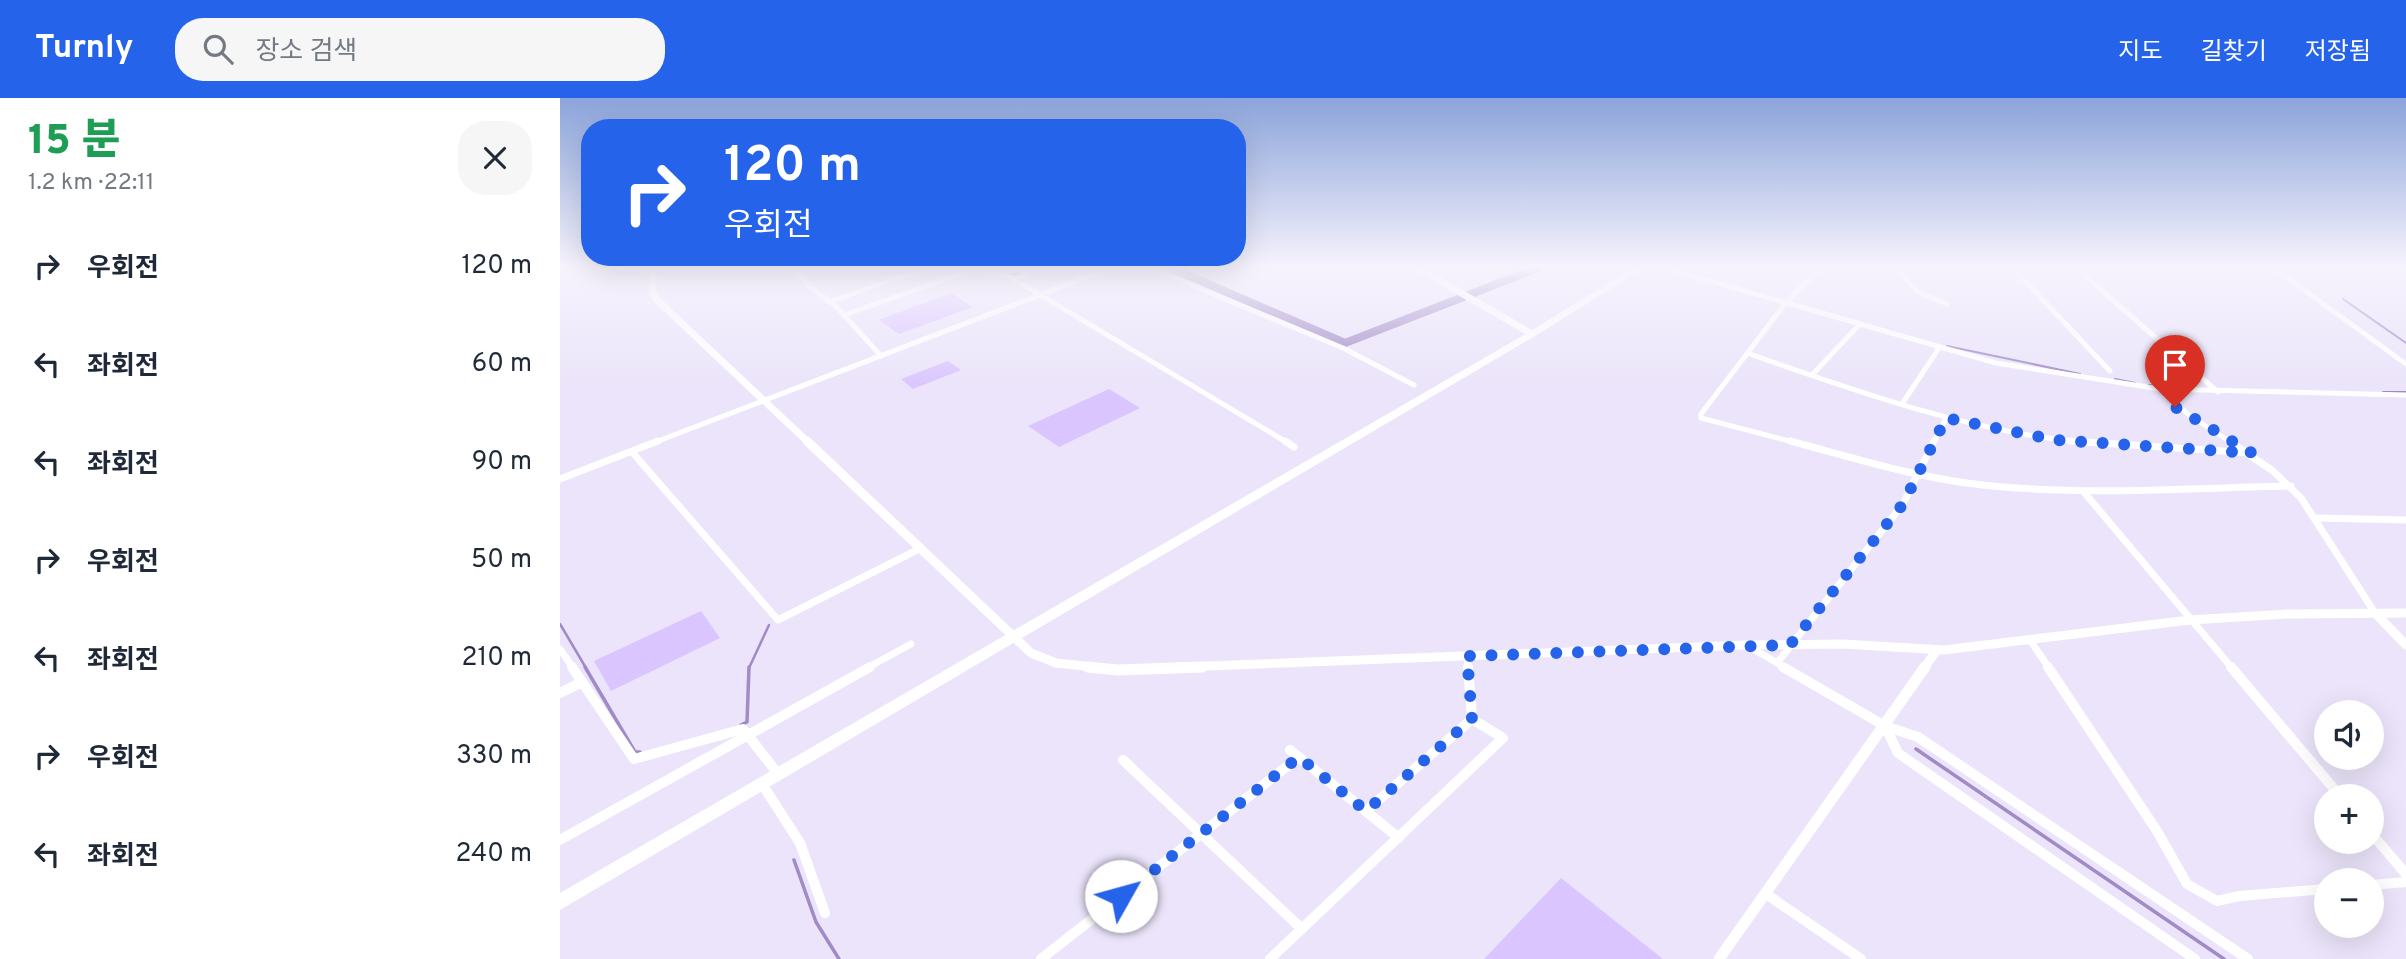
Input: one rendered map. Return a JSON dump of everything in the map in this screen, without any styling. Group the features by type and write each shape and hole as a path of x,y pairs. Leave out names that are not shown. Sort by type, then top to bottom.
{"highway":[{"path":"560,902 1574,308"}],"street":[{"path":"666,308 1031,653 1047,660 1102,669 1746,645 1873,645 1937,650 2190,620 2288,614 2406,613"},
{"path":"836,308 881,356"},
{"path":"844,316 866,308"},
{"path":"560,479 1007,308"},
{"path":"1060,308 1294,447"},
{"path":"1247,308 1343,348 1414,384"},
{"path":"1484,308 1532,334"},
{"path":"1782,308 1701,414 1701,418 1918,475 1982,485 2083,491 2291,486"},
{"path":"1795,308 1996,363 2160,389 2218,393 2406,395"},
{"path":"2051,308 2110,371"},
{"path":"2122,308 2218,393"},
{"path":"2329,308 2406,364"},
{"path":"1812,375 1858,326"},
{"path":"1902,404 1939,348"},
{"path":"1748,353 1946,418 2048,439 2252,453"},
{"path":"2160,389 2180,410 2252,453 2291,486 2316,518 2357,590 2406,645"},
{"path":"1777,663 1903,504 1946,418"},
{"path":"632,452 778,620 921,548"},
{"path":"2083,491 2330,784"},
{"path":"2316,518 2406,520"},
{"path":"2030,640 2157,831 2187,884 2217,901 2239,896 2314,890"},
{"path":"560,840 911,644"},
{"path":"1746,645 1885,726 1918,737 2248,959"},
{"path":"560,649 634,758 743,729 778,774"},
{"path":"1719,959 1937,650"},
{"path":"1467,656 1472,719"},
{"path":"560,693 582,682"},
{"path":"1366,811 1472,719"},
{"path":"1270,959 1503,738 1472,719"},
{"path":"1885,726 1898,753 2195,959"},
{"path":"1041,959 1200,833 1294,754 1399,838"},
{"path":"1123,760 1302,929"},
{"path":"762,784 800,843 825,913"},
{"path":"2384,848 2406,874"},
{"path":"2384,884 2406,883"},
{"path":"1766,894 1861,959"}],"shaded area":[{"path":"911,308 970,308 899,334 879,320"},
{"path":"948,361 961,370 913,389 901,379"},
{"path":"1109,389 1140,408 1059,447 1028,426"},
{"path":"701,611 720,638 611,691 594,661"},
{"path":"1561,878 1663,959 1484,959"}],"waterway":[{"path":"1264,308 1345,343 1435,308"},
{"path":"2356,308 2406,343"},
{"path":"1947,346 2080,374"},
{"path":"2115,379 2135,383"},
{"path":"2149,385 2177,387"},
{"path":"2383,392 2406,392"},
{"path":"560,624 586,668"},
{"path":"749,668 769,625"},
{"path":"585,667 635,752 640,752"},
{"path":"741,725 747,722 749,667"},
{"path":"1916,749 2224,959"},
{"path":"794,860 816,922 839,959"}],"route":[{"path":"1121,896 1299,757 1366,811 1472,719 1467,656 1790,645 1903,504 1946,418 2056,440 2252,453 2175,407"}]}
